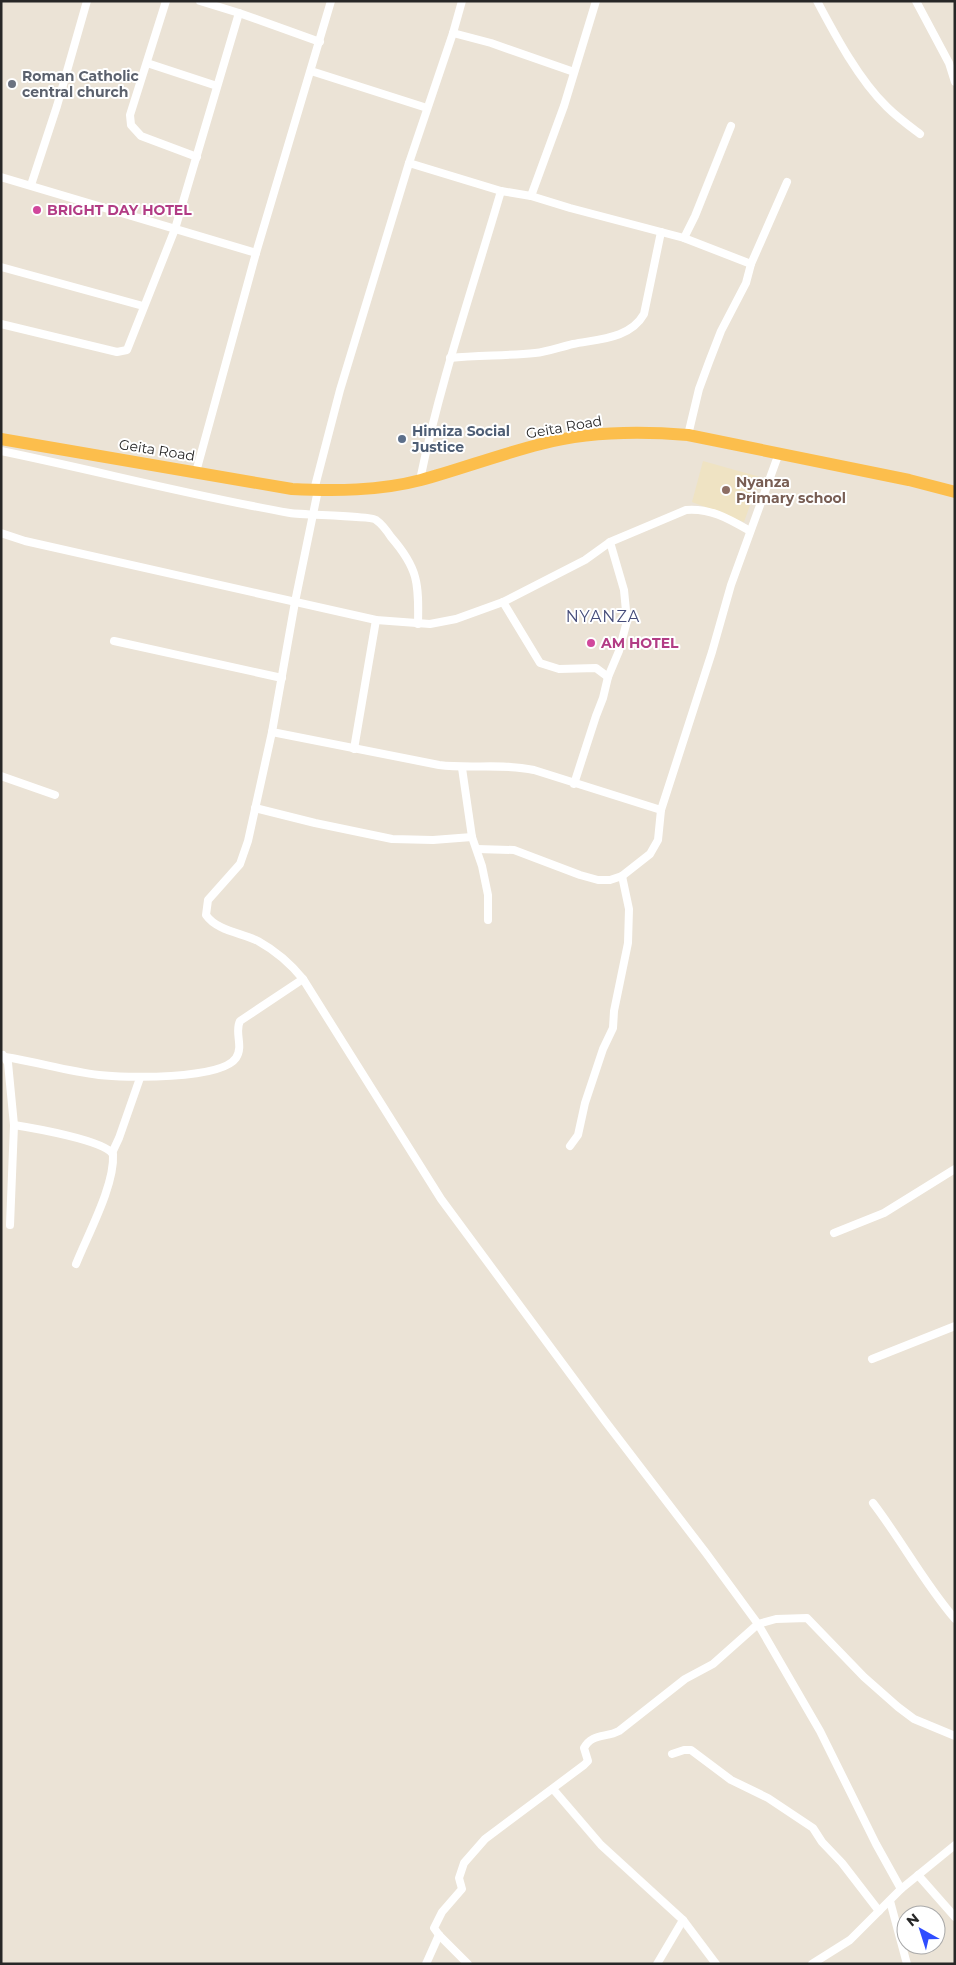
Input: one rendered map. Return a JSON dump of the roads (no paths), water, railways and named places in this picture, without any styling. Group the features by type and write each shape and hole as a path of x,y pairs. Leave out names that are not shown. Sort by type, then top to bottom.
{"highway":[{"name":"Geita Road","path":"1,439 292,489 316,490 362,489 420,480 542,444 582,436 654,432 688,434 955,492"}],"street":[{"path":"31,185 57,106 87,1"},
{"path":"166,1 130,115 131,125 141,136 196,157"},
{"path":"200,1 320,42"},
{"path":"196,472 256,254 332,1"},
{"path":"462,1 340,390 316,490 313,515 295,602 272,732 248,841 240,864 208,900 206,915 214,924 267,946 289,962 303,978 441,1199 755,1621 820,1731 876,1844 902,1889"},
{"path":"531,196 552,141 596,1"},
{"path":"817,1 832,30 876,94 898,117 920,134"},
{"path":"822,1 822,10"},
{"path":"916,1 949,63 955,82"},
{"path":"1,324 121,352 125,352 129,347 143,306 175,228 239,13"},
{"path":"453,33 491,43 574,72"},
{"path":"949,63 955,56"},
{"path":"147,63 217,86"},
{"path":"312,71 428,108"},
{"path":"684,238 695,216 731,126"},
{"path":"410,163 501,190 531,196 684,238 750,264"},
{"path":"1,177 256,254"},
{"path":"688,434 699,389 721,331 746,283 750,264 786,182"},
{"path":"420,480 428,440 450,358 501,190"},
{"path":"450,358 536,353 608,338 631,330 639,323 644,314 661,232"},
{"path":"1,267 143,306"},
{"path":"1,451 274,510 313,515 372,517 376,519 402,550 412,565 418,584 418,624"},
{"path":"477,849 514,850 580,875 598,880 610,880 622,876 635,867 654,849 658,840 661,810 731,585 779,453"},
{"path":"1,533 25,541 376,620 430,624 456,619 503,602 585,560 610,542 686,510 699,509 717,513 750,531"},
{"path":"574,784 606,689 608,677 619,651 627,620 624,590 610,542"},
{"path":"503,602 540,663 559,669 596,668 608,677"},
{"path":"354,748 376,620"},
{"path":"114,640 282,678"},
{"path":"272,732 416,762 462,768 493,765 534,770 661,810"},
{"path":"462,768 472,837 477,849 488,894 488,920"},
{"path":"1,776 54,794"},
{"path":"255,808 315,824 392,839 432,840 472,837"},
{"path":"570,1146 578,1135 585,1103 613,1028 614,1011 627,953 629,927 622,876"},
{"path":"3,1056 98,1075 140,1078 196,1074 217,1069 236,1058 239,1051 238,1025 240,1021 303,978"},
{"path":"3,1056 8,1063 14,1125 10,1225"},
{"path":"76,1264 109,1185 112,1171 112,1153 140,1078"},
{"path":"14,1125 66,1136 106,1148 112,1153"},
{"path":"834,1233 884,1212 955,1169"},
{"path":"872,1359 955,1326"},
{"path":"873,1503 895,1531 937,1597 955,1619"},
{"path":"468,1964 434,1930 434,1926 442,1912 462,1889 459,1878 467,1858 497,1829 587,1763 588,1760 584,1748 590,1740 619,1731 684,1679 713,1664 755,1621 807,1618 864,1677 898,1707 914,1719 955,1736"},
{"path":"672,1754 691,1750 731,1780 768,1798 813,1828 822,1842 842,1863 879,1911"},
{"path":"553,1789 601,1845 682,1920 716,1964"},
{"path":"812,1964 850,1940 902,1889 955,1845"},
{"path":"918,1875 955,1917"},
{"path":"890,1900 907,1964"},
{"path":"658,1964 682,1920"},
{"path":"426,1964 439,1935"}],"place":[{"name":"Roman Catholic central church","path":"12,84"},
{"name":"BRIGHT DAY HOTEL","path":"37,210"},
{"name":"Himiza Social Justice","path":"402,439"},
{"name":"Nyanza Primary school","path":"726,490"},
{"name":"AM HOTEL","path":"591,643"}],"district":[{"name":"NYANZA","path":"603,616"}]}
